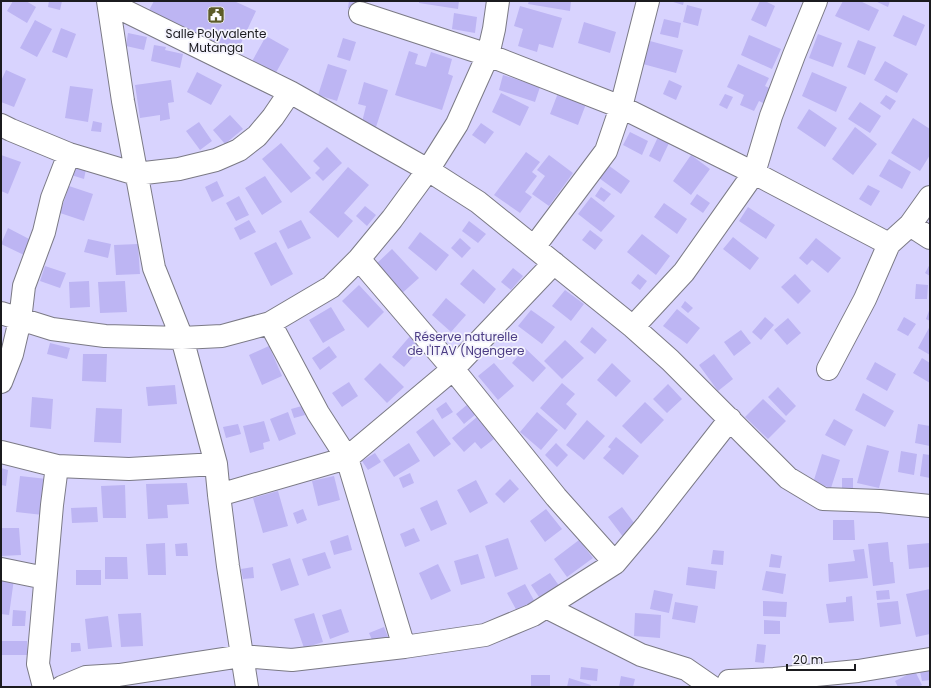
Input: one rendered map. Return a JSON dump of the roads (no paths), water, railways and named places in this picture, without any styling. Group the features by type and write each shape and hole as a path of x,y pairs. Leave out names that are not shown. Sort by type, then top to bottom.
{"street":[{"path":"10,316 52,329 105,336 182,338 222,336 270,323 331,287 359,259 392,219 428,170 457,124 488,55 498,1"},
{"path":"534,247 606,151 621,107 648,1"},
{"path":"633,327 684,272 754,173 772,116 794,55 816,1"},
{"path":"109,2 290,92 428,170 478,202 633,327 670,360 788,478 823,499 880,501 930,506"},
{"path":"109,2 123,101 154,268 182,338 216,464 219,495 247,687"},
{"path":"360,13 488,55 621,107 754,173 889,244"},
{"path":"1,125 69,154 136,174 179,169 216,160 238,150 257,136 273,117 290,92"},
{"path":"1,382 12,354 10,316 24,286 44,232 52,198 69,154"},
{"path":"828,369 865,300 889,244 910,225 930,197"},
{"path":"910,225 930,238"},
{"path":"359,259 453,370 556,497 615,563"},
{"path":"219,495 347,458 453,370 554,263"},
{"path":"270,323 318,413 347,458 404,647"},
{"path":"62,687 86,677 119,675 242,656 292,660 404,647 485,635 533,615 615,563 647,525 730,419"},
{"path":"1,452 57,466 129,469 216,464"},
{"path":"44,687 38,664 45,578 57,466"},
{"path":"1,569 45,578"},
{"path":"546,607 641,655 686,669 712,687"},
{"path":"726,687 729,681 774,679 858,671 930,658"}],"place":[{"name":"Salle Polyvalente Mutanga","path":"216,15"}],"park label":[{"name":"Réserve naturelle de l'ITAV (Ngengere","path":"466,344"}]}
